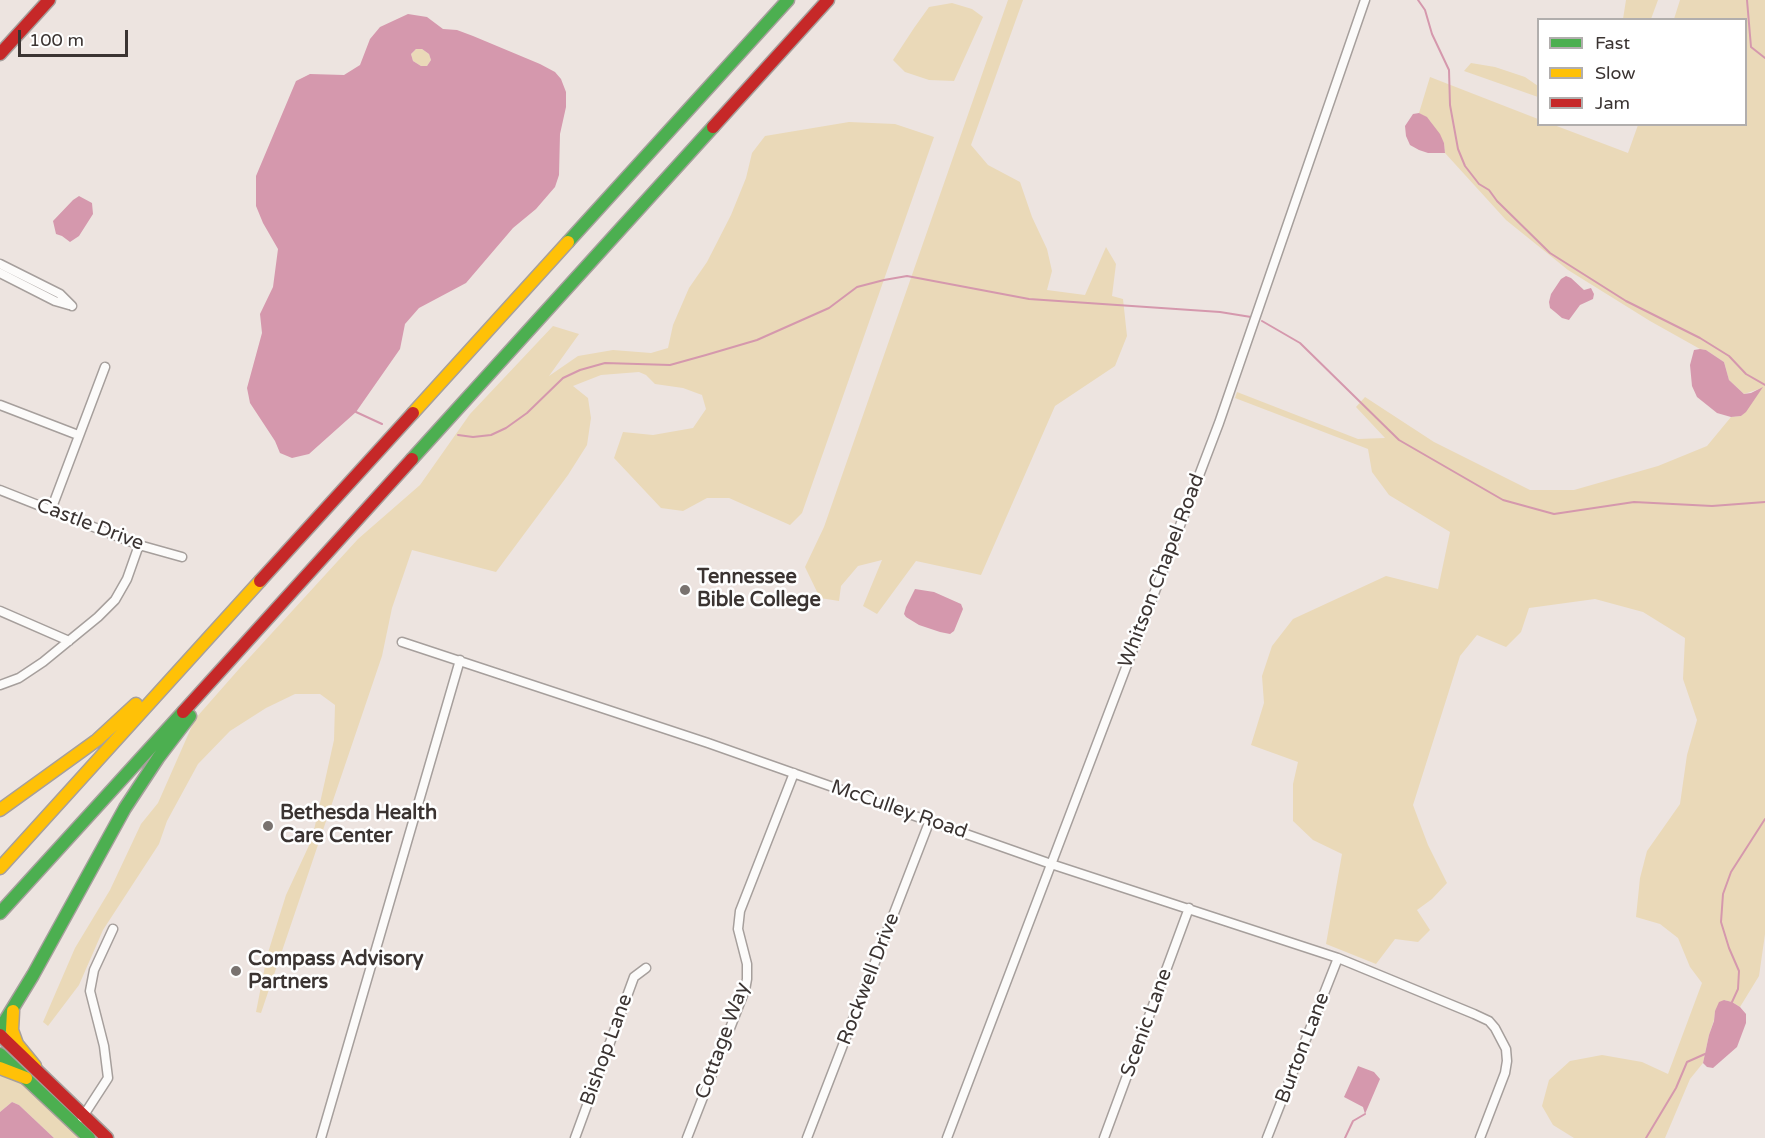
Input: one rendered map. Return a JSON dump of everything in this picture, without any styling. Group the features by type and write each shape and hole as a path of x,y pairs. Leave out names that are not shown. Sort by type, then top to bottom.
{"main road":[{"path":"0,54 49,0"},
{"path":"0,868 788,0"},
{"path":"0,913 828,0"},
{"path":"0,1029 125,808 158,758 250,637"},
{"path":"0,810 97,740 205,641"},
{"path":"13,1009 12,1030 16,1044 35,1066"},
{"path":"0,1035 85,1114 106,1138"},
{"path":"0,1054 89,1138"},
{"path":"0,1068 26,1078"}],"street":[{"name":"Whitson Chapel Road","path":"947,1138 1219,423 1365,0"},
{"path":"0,264 60,294 72,306 55,301 0,273"},
{"path":"51,510 105,367"},
{"path":"0,405 78,435"},
{"name":"Castle Drive","path":"0,490 140,545 182,557"},
{"path":"0,685 19,678 69,641 115,600 140,545"},
{"path":"0,611 69,641"},
{"path":"321,1138 460,660 402,642"},
{"name":"McCulley Road","path":"460,660 794,773 1051,864 1338,958 1489,1021 1506,1049 1507,1061 1505,1073 1480,1138"},
{"name":"Cottage Way","path":"687,1138 744,990 747,964 738,929 740,911 794,773"},
{"name":"Rockwell Drive","path":"807,1138 930,820"},
{"name":"Scenic Lane","path":"1104,1138 1189,908"},
{"path":"76,1125 108,1078 104,1046 90,991 94,970 113,928"},
{"name":"Burton Lane","path":"1268,1138 1338,958"},
{"name":"Bishop Lane","path":"575,1138 634,977 646,968"}],"shaded area":[{"path":"1008,0 1023,0 971,145 988,165 1020,182 1032,217 1047,249 1052,271 1047,290 1085,295 1106,247 1116,264 1112,296 1123,299 1127,336 1115,366 1055,406 981,575 916,561 877,614 863,606 882,560 858,566 841,586 839,601 820,598 805,567 824,527"},
{"path":"1626,0 1658,0 1651,18 1623,18"},
{"path":"1680,0 1765,0 1765,934 1759,976 1740,1007 1724,1000 1715,1011 1703,1063 1690,1079 1665,1138 1574,1138 1553,1125 1542,1106 1549,1080 1570,1061 1602,1055 1642,1062 1668,1074 1702,983 1690,967 1678,938 1660,924 1636,917 1640,878 1647,851 1680,804 1687,755 1697,720 1683,679 1685,638 1643,612 1595,599 1529,608 1521,632 1506,647 1477,635 1460,656 1413,805 1428,845 1447,883 1432,899 1417,910 1430,930 1418,942 1395,939 1376,964 1326,944 1342,854 1313,840 1293,821 1293,784 1298,762 1251,745 1264,703 1262,676 1272,646 1293,619 1386,576 1438,589 1450,532 1389,495 1372,472 1368,449 1235,398 1237,392 1358,439 1385,438 1356,407 1365,397 1434,442 1530,490 1574,490 1658,466 1707,446 1731,417 1741,416 1762,388 1744,394 1729,380 1724,362 1650,321 1568,270 1506,220 1445,153 1444,143 1430,121 1419,113 1430,77 1537,119 1537,126 1557,126 1628,153 1638,126 1747,126 1747,18 1674,18"},
{"path":"952,3 972,9 983,17 954,81 929,80 905,72 893,60 914,28 929,7"},
{"path":"408,14 427,17 443,29 457,30 473,36 555,72 561,79 566,92 566,107 560,134 559,175 555,187 536,209 513,228 466,283 419,308 405,324 400,349 356,412 309,454 292,458 280,453 275,441 250,403 247,388 262,333 260,314 273,287 278,249 256,206 256,176 296,81 310,74 344,75 360,65 370,39 380,27","holes":["416,49 422,49 429,54 431,60 427,66 421,66 413,61 411,54"]},
{"path":"416,49 422,49 429,54 431,60 427,66 421,66 413,61 411,54"},
{"path":"1471,63 1495,67 1525,77 1537,85 1537,97 1464,71"},
{"path":"1419,113 1427,117 1440,134 1445,153 1428,153 1410,145 1405,126 1413,114"},
{"path":"849,122 895,124 934,137 802,513 790,525 729,498 707,498 683,511 661,508 614,458 623,432 653,435 693,428 706,409 702,395 683,388 655,384 639,372 601,375 573,386 588,398 591,418 587,445 568,475 496,572 412,550 392,608 382,656 261,1013 256,1012 267,956 286,895 312,839 334,740 335,705 320,694 295,694 266,708 230,731 198,764 167,821 159,844 103,930 79,985 48,1026 43,1022 75,948 110,890 141,824 158,803 195,719 239,669 358,539 420,485 470,414 553,326 579,334 549,376 578,356 613,350 651,353 668,348 673,325 689,288 707,262 731,215 746,178 752,153 765,136"},
{"path":"79,196 92,203 93,214 79,236 70,242 56,234 53,221"},
{"path":"1566,276 1584,290 1591,288 1594,294 1593,299 1580,305 1569,320 1562,318 1550,308 1549,302 1551,294 1561,279"},
{"path":"1694,350 1706,350 1724,362 1729,380 1744,394 1763,387 1741,416 1731,417 1717,413 1697,397 1692,386 1690,365"},
{"path":"915,589 934,592 961,604 963,609 954,631 950,634 940,632 919,625 906,617 904,614 906,607"},
{"path":"1724,1000 1740,1007 1746,1014 1746,1023 1737,1047 1713,1068 1707,1067 1703,1063 1715,1011 1719,1002"},
{"path":"1358,1066 1374,1072 1380,1079 1365,1114 1363,1107 1344,1097"},
{"path":"0,1075 22,1082 77,1134 78,1138 54,1138 19,1105 12,1102 0,1112"},
{"path":"12,1102 19,1105 54,1138 0,1138 0,1112"}],"waterway":[{"path":"1418,0 1425,10 1432,34 1449,70 1450,105 1458,149 1465,166 1479,184 1489,190 1497,201 1550,253 1626,301 1700,338 1729,356 1746,374 1765,385"},
{"path":"1747,0 1751,47 1765,58"},
{"path":"458,435 473,437 491,435 506,428 527,413 563,378 580,370 605,363 670,365 706,355 757,340 829,308 857,287 907,276 1029,299 1220,312 1251,317"},
{"path":"1262,321 1300,343 1399,440 1503,500 1554,514 1634,502 1712,506 1765,502"},
{"path":"356,412 382,424"},
{"path":"1732,1002 1738,989 1739,971 1721,922 1723,894 1731,872 1765,819"},
{"path":"1646,1138 1676,1088 1687,1062 1705,1054"},
{"path":"1345,1138 1353,1121 1365,1114"}],"traffic: fast":[{"path":"568,242 788,0"},
{"path":"412,459 713,127"},
{"path":"0,913 183,712"},
{"path":"0,1029 33,975 125,808 158,758 190,716"},
{"path":"0,1054 89,1138"}],"traffic: slow":[{"path":"413,413 568,242"},
{"path":"0,868 260,581"},
{"path":"0,810 97,740 136,704"},
{"path":"13,1011 12,1030 17,1044 35,1066"},
{"path":"0,1068 26,1078"}],"traffic: jam":[{"path":"0,54 49,0"},
{"path":"713,127 828,0"},
{"path":"260,581 413,413"},
{"path":"183,712 412,459"},
{"path":"0,1035 107,1138"}],"place":[{"name":"Tennessee Bible College","path":"685,590"},
{"name":"Bethesda Health Care Center","path":"268,826"},
{"name":"Compass Advisory Partners","path":"236,971"}]}
